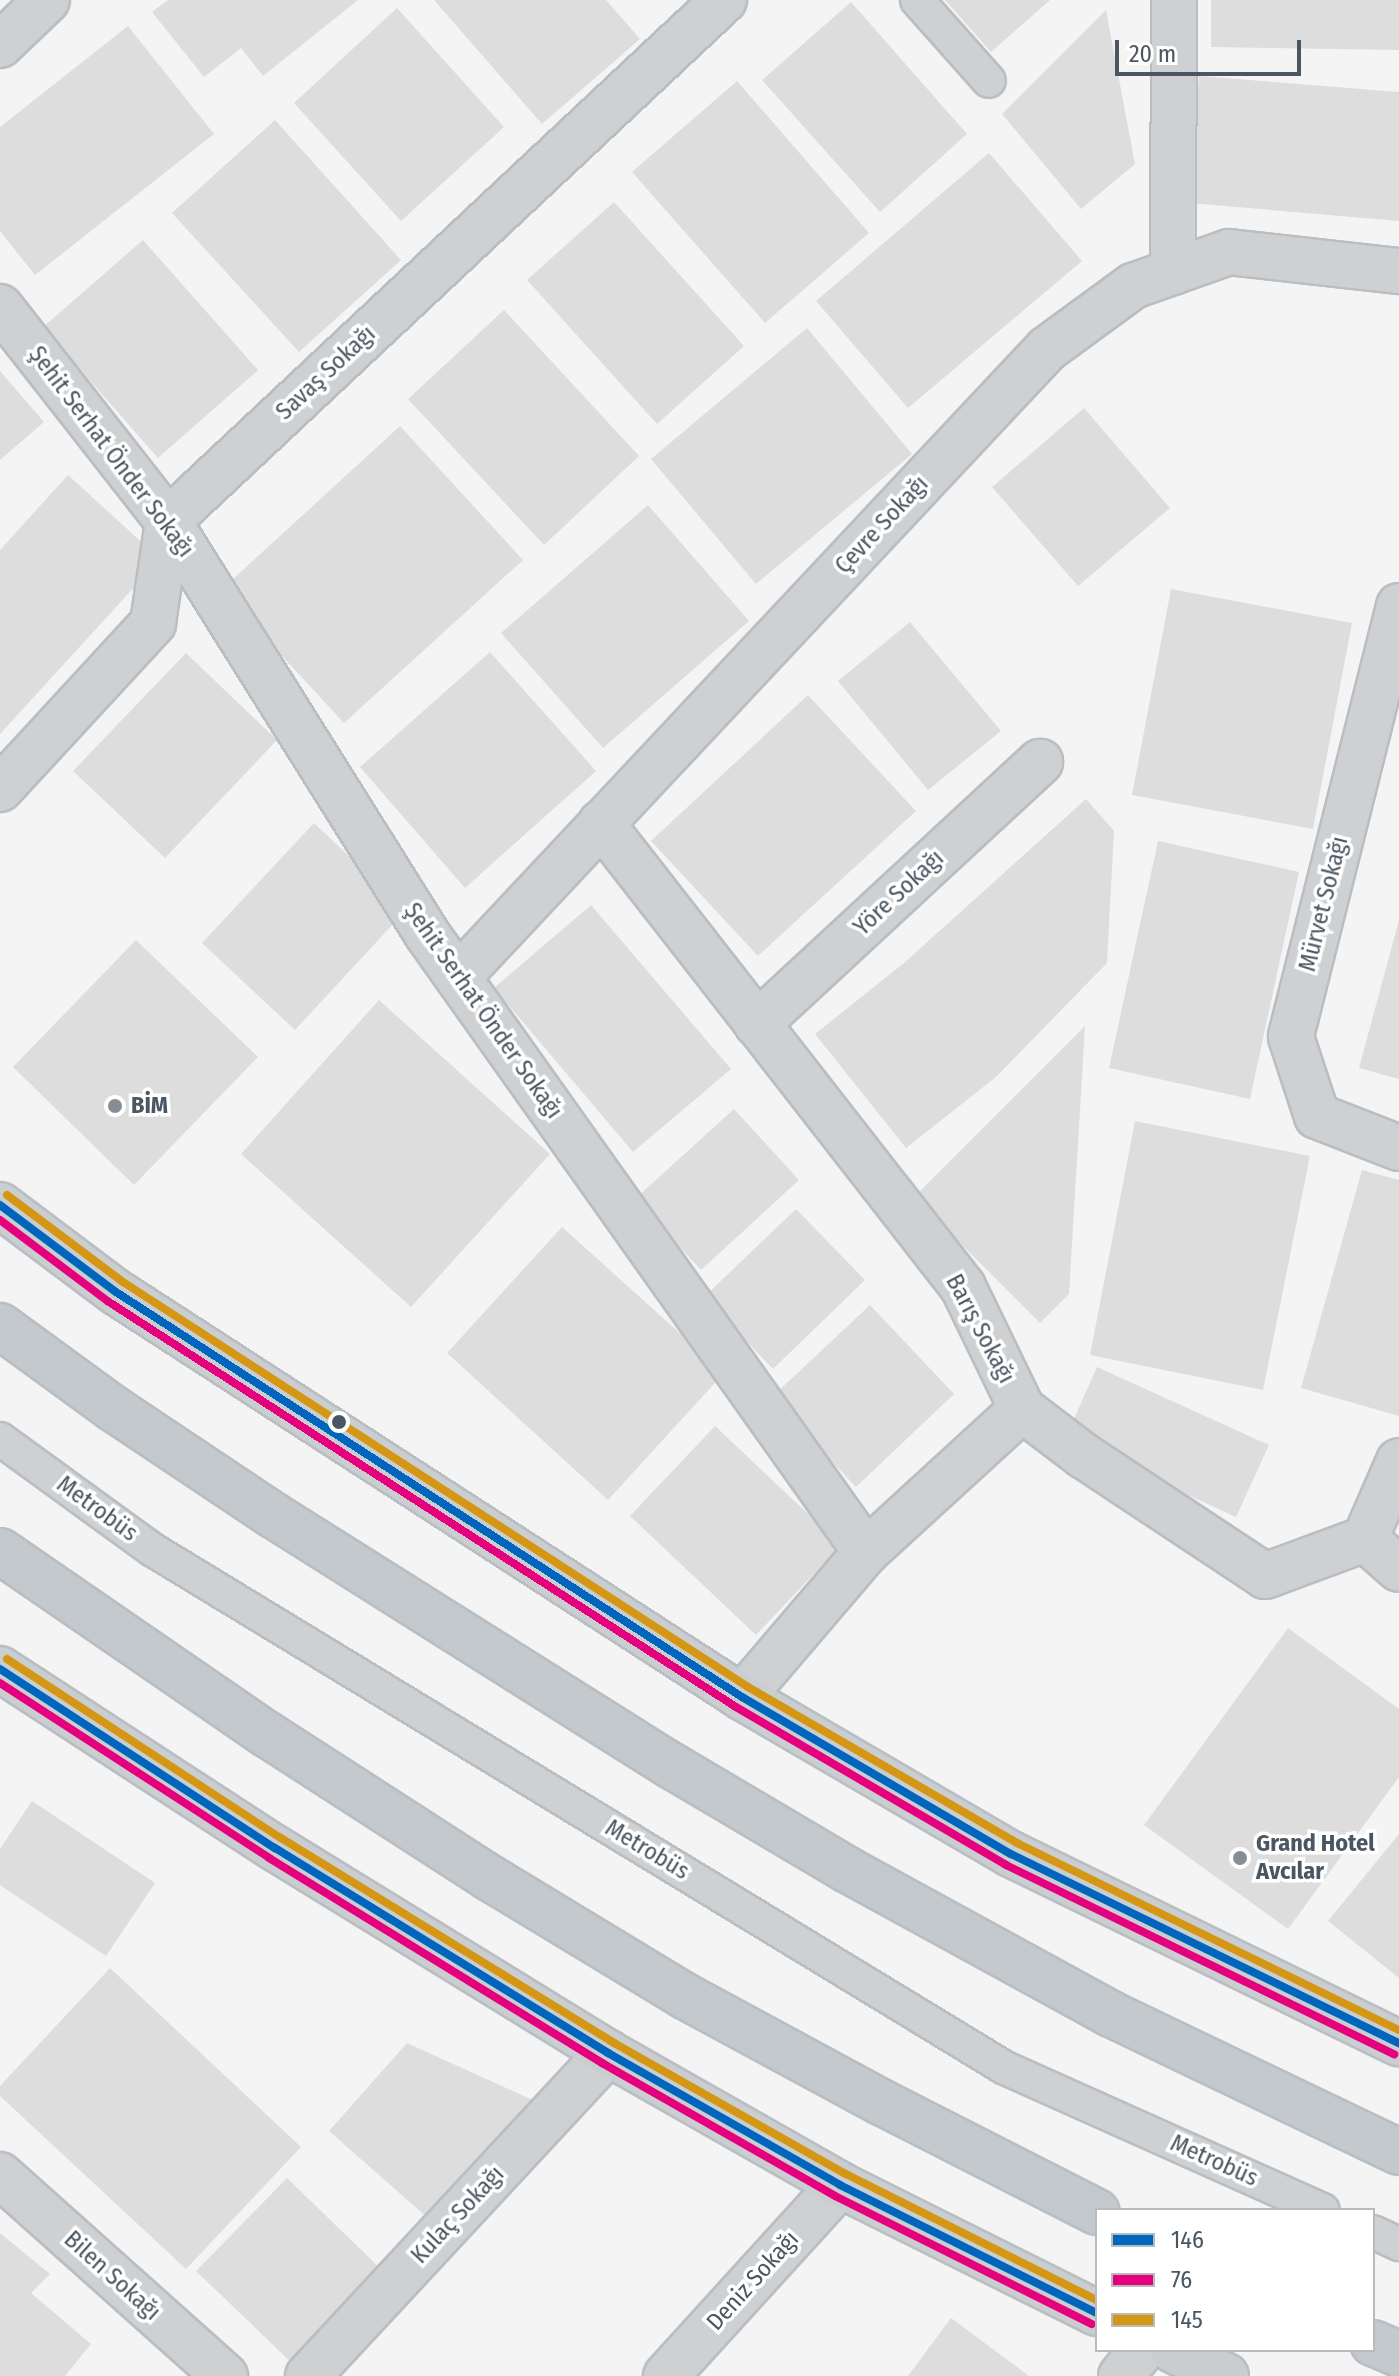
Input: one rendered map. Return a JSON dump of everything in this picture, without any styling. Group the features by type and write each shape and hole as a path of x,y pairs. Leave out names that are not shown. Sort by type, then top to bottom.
{"highway":[{"path":"0,1326 114,1409 273,1515 672,1766 834,1862 1111,2014 1399,2152"},
{"path":"0,1551 268,1735 490,1878 685,1996 881,2102 1095,2211"},
{"path":"1375,2344 1399,2354"}],"main road":[{"path":"0,1205 116,1292 742,1697 1011,1854 1399,2043"},
{"path":"0,1669 275,1848 608,2053 840,2185 1095,2312"},
{"path":"1177,2352 1226,2376"}],"street":[{"path":"0,45 47,0"},
{"name":"Savaş Sokağı","path":"168,521 724,0"},
{"path":"1173,272 1174,0"},
{"name":"Çevre Sokağı","path":"458,977 1047,349 1133,286 1229,252 1399,271"},
{"name":"Şehit Serhat Önder Sokağı","path":"0,307 168,521 458,977 866,1552"},
{"path":"0,789 153,623 168,521"},
{"name":"Mürvet Sokağı","path":"1399,606 1291,1037 1317,1116 1399,1148"},
{"name":"Yöre Sokağı","path":"757,1024 1040,762"},
{"name":"Barış Sokağı","path":"601,823 963,1287 1022,1409 1084,1456 1265,1576 1365,1539"},
{"path":"742,1697 866,1552 1022,1409"},
{"path":"1399,1461 1365,1539 1399,1569"},
{"name":"Kulaç Sokağı","path":"308,2376 608,2053"},
{"name":"Bilen Sokağı","path":"0,2175 225,2376"},
{"name":"Deniz Sokağı","path":"666,2376 840,2185"},
{"path":"1121,2376 1140,2352"}],"lane":[{"path":"917,0 989,81"},
{"name":"Metrobüs","path":"0,1439 153,1550 1005,2068 1319,2208"},
{"path":"1375,2233 1399,2244"}],"building":[{"path":"168,0 358,0 263,76 241,48 204,77 152,12"},
{"path":"434,0 606,0 640,39 542,124"},
{"path":"945,0 1050,0 991,52"},
{"path":"1211,0 1399,0 1399,50 1211,47"},
{"path":"851,2 967,134 880,212 762,80"},
{"path":"397,8 504,127 401,221 294,103"},
{"path":"1106,10 1135,164 1081,209 1002,114"},
{"path":"128,26 214,134 35,275 0,231 0,127"},
{"path":"1199,76 1399,92 1399,221 1189,203"},
{"path":"737,81 869,233 765,323 632,172"},
{"path":"275,120 401,260 299,352 172,213"},
{"path":"989,153 1082,261 908,408 816,301"},
{"path":"614,202 744,346 657,424 527,280"},
{"path":"143,240 258,370 158,458 43,327"},
{"path":"504,310 639,456 544,545 408,399"},
{"path":"807,328 912,454 756,584 651,459"},
{"path":"0,371 44,422 0,460"},
{"path":"1084,408 1170,508 1078,586 992,487"},
{"path":"400,426 523,560 344,723 221,590"},
{"path":"68,475 160,559 0,734 0,550"},
{"path":"648,505 749,621 603,748 501,633"},
{"path":"1171,589 1352,623 1313,829 1132,795"},
{"path":"910,622 1001,731 928,790 838,681"},
{"path":"490,652 596,771 465,888 360,767"},
{"path":"186,653 277,740 165,858 73,771"},
{"path":"808,695 916,811 758,956 651,841"},
{"path":"1086,799 1114,831 1107,963 996,1077 906,1148 815,1034 904,963"},
{"path":"314,823 406,910 295,1030 202,943"},
{"path":"1158,841 1299,872 1250,1099 1109,1068"},
{"path":"591,905 731,1069 633,1152 494,988"},
{"path":"1399,920 1399,1079 1359,1068"},
{"path":"136,940 258,1057 134,1185 13,1067"},
{"path":"379,1000 550,1154 411,1307 241,1154"},
{"path":"1085,1026 1069,1294 1040,1323 914,1197"},
{"path":"734,1109 799,1180 701,1270 635,1199"},
{"path":"1135,1121 1310,1156 1263,1390 1090,1355"},
{"path":"1362,1170 1399,1180 1399,1416 1301,1388"},
{"path":"796,1209 865,1280 773,1369 704,1297"},
{"path":"562,1227 724,1373 608,1500 447,1353"},
{"path":"870,1305 954,1394 856,1487 772,1397"},
{"path":"1097,1367 1269,1445 1236,1517 1065,1439"},
{"path":"715,1426 841,1545 756,1635 630,1516"},
{"path":"1288,1628 1399,1709 1399,1777 1288,1929 1144,1825"},
{"path":"32,1801 155,1883 106,1956 0,1885 0,1849"},
{"path":"1399,1834 1399,1978 1328,1921"},
{"path":"110,1968 301,2147 186,2269 0,2096 0,2086"},
{"path":"407,2043 535,2101 430,2220 329,2131"},
{"path":"287,2178 384,2272 294,2365 196,2271"},
{"path":"0,2233 50,2274 31,2293 91,2344 65,2376 0,2376"},
{"path":"951,2318 1029,2376 908,2376"}],"transit line":[{"name":"145","path":"7,1195 123,1282 748,1687 1017,1843 1399,2030"},
{"name":"146","path":"0,1205 116,1292 742,1697 1011,1854 1399,2043"},
{"name":"76","path":"0,1220 109,1302 736,1707 1006,1865 1394,2054"},
{"name":"145","path":"7,1659 281,1838 614,2043 846,2174 1095,2299"},
{"name":"146","path":"0,1669 275,1848 608,2053 840,2185 1095,2312"},
{"name":"76","path":"0,1683 269,1858 602,2063 835,2196 1092,2324"}],"place":[{"name":"BİM","path":"115,1106"},
{"name":"Grand Hotel Avcılar","path":"1240,1858"}]}
